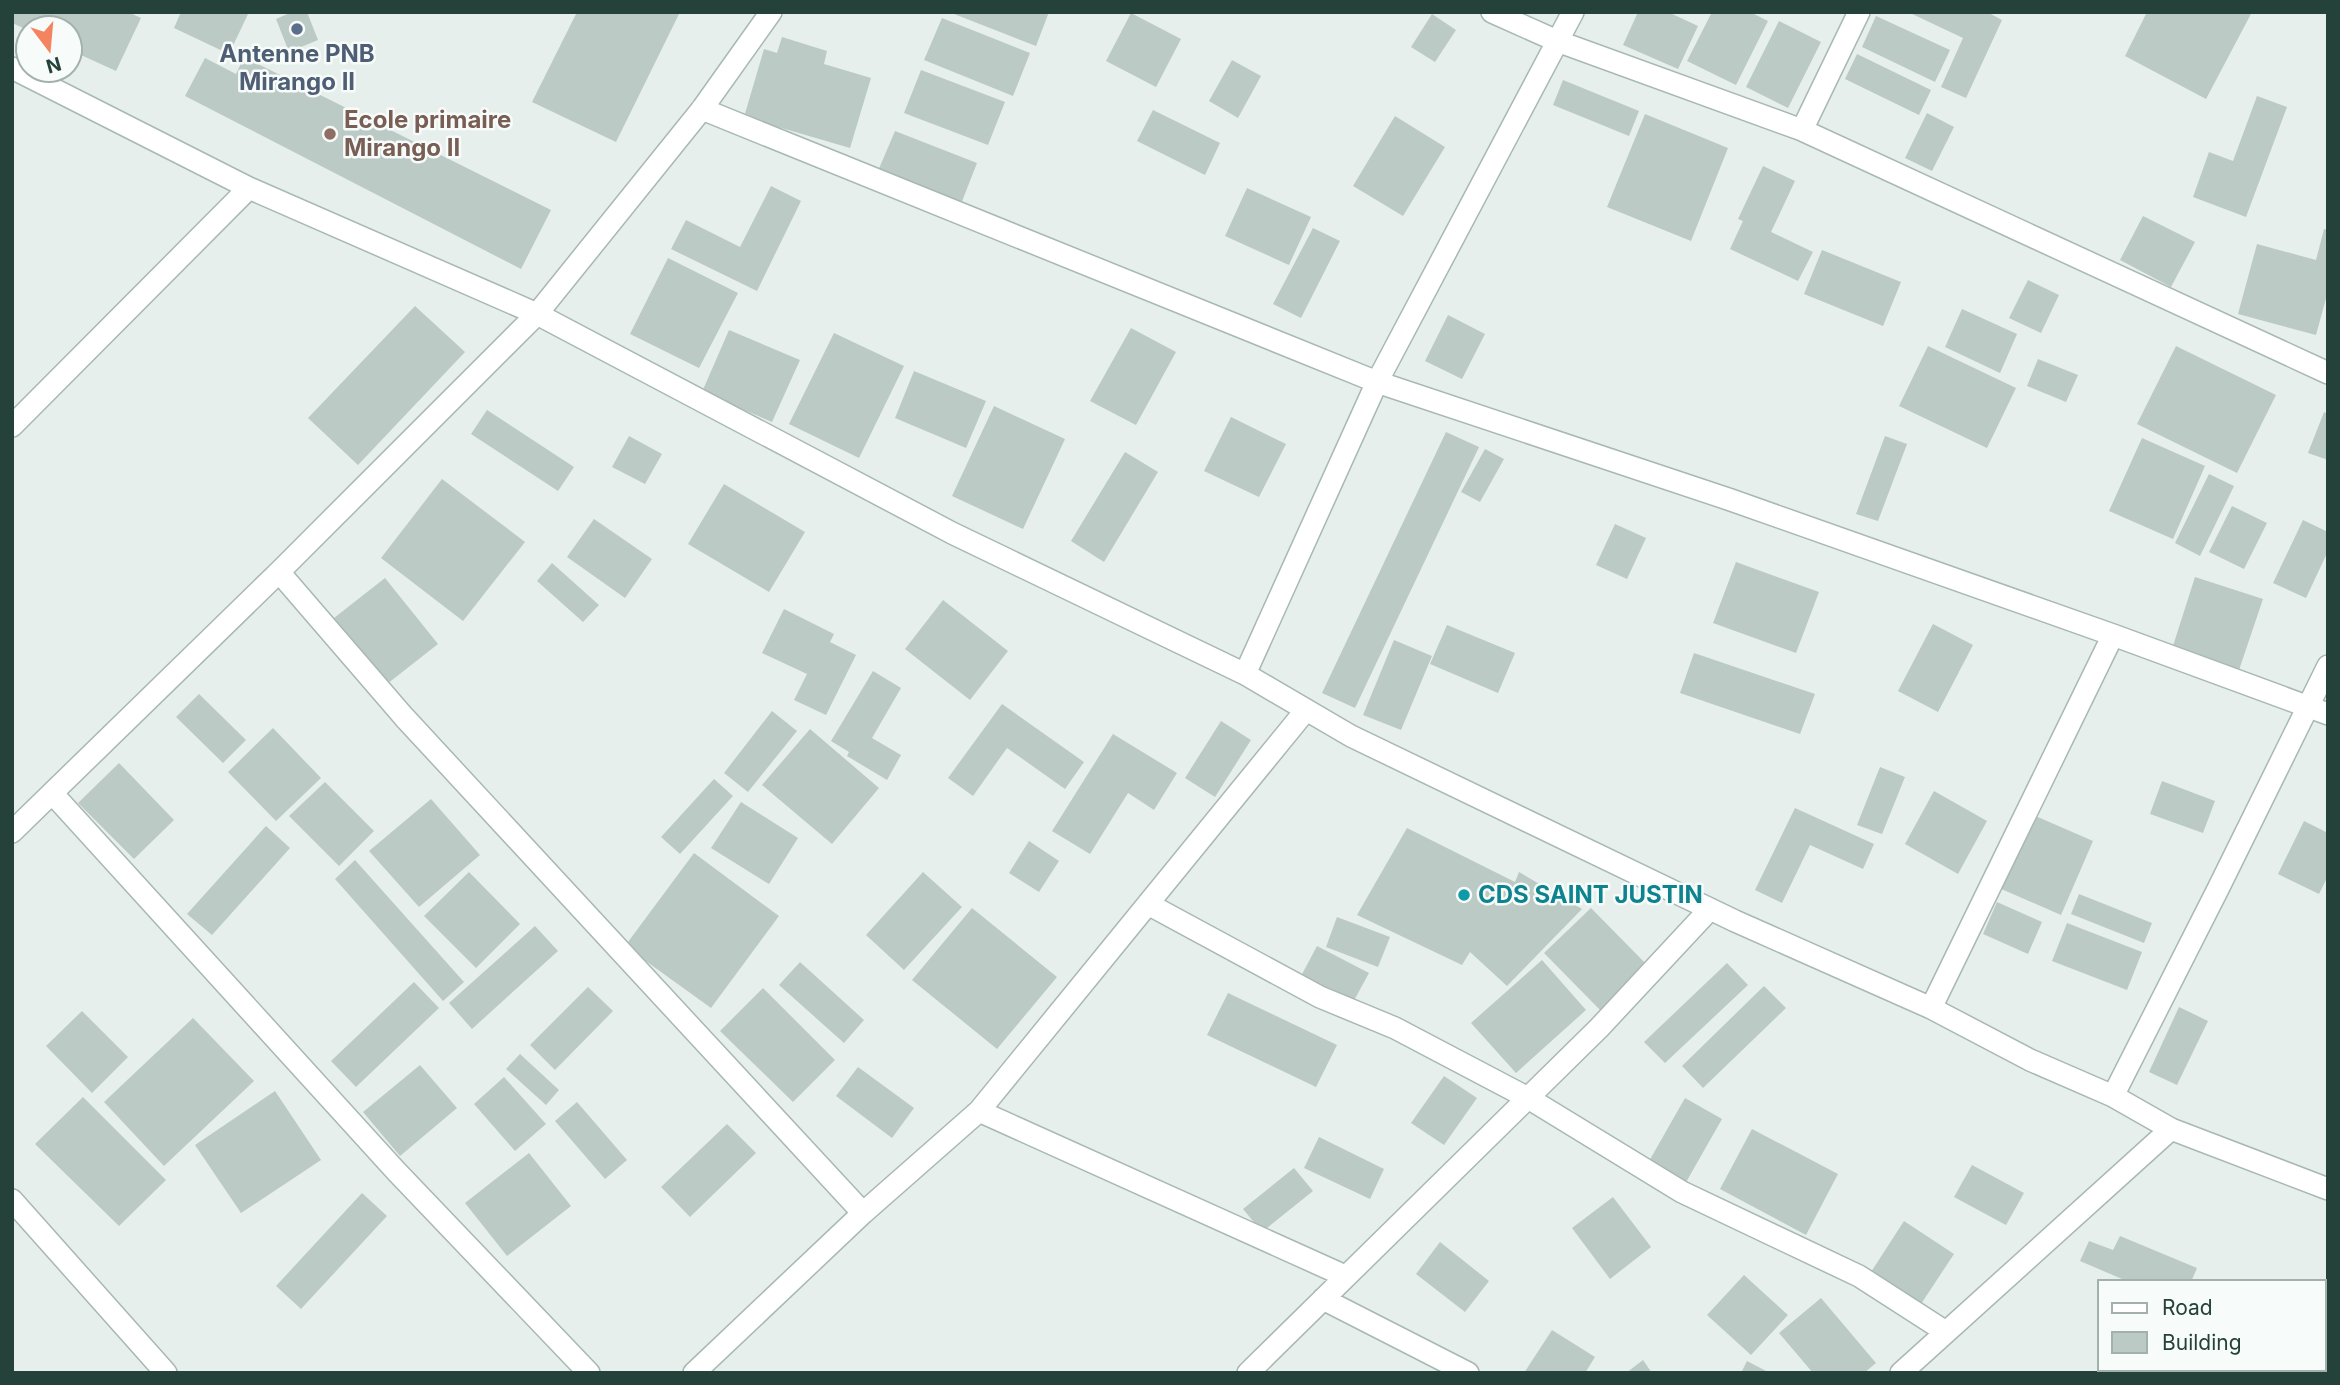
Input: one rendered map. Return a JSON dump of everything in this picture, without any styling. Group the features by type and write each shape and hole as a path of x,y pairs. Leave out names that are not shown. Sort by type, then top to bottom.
{"street":[{"path":"12,832 279,572 537,314 702,109 771,12"},
{"path":"1492,12 1557,41 1802,130 2328,373"},
{"path":"1245,674 1377,382 1573,12"},
{"path":"1802,130 1859,12"},
{"path":"12,68 248,188 537,314 951,533 1245,674 1351,736 1710,909 1931,1008 2030,1060 2113,1096 2171,1129 2328,1189"},
{"path":"702,109 1377,382 1731,500 2113,635 2318,711"},
{"path":"12,426 248,188"},
{"path":"279,572 404,717 863,1213"},
{"path":"1931,1008 2113,635"},
{"path":"2113,1096 2318,711 2328,666"},
{"path":"694,1373 863,1213 979,1111 1306,710"},
{"path":"52,793 396,1171 590,1373"},
{"path":"1148,904 1320,997 1395,1028 1528,1098 1682,1192 1859,1276 1946,1332"},
{"path":"1248,1373 1599,1028 1710,909"},
{"path":"979,1111 1345,1276"},
{"path":"1901,1373 2171,1129"},
{"path":"12,1200 166,1373"},
{"path":"1323,1299 1468,1373"}],"building":[{"path":"12,12 128,12 141,18 116,71 84,56 84,14 14,14 14,24"},
{"path":"181,12 249,12 229,54 174,28"},
{"path":"292,12 307,12 318,40 289,52 276,19"},
{"path":"577,12 680,12 616,142 532,102"},
{"path":"949,12 1049,12 1036,46"},
{"path":"1638,12 1668,12 1698,26 1678,69 1623,45"},
{"path":"1712,12 1750,12 1768,21 1736,85 1687,61"},
{"path":"1908,12 1987,12 2002,20 1966,98 1941,87 1963,38"},
{"path":"2147,12 2252,12 2206,99 2125,56"},
{"path":"1131,13 1181,39 1156,87 1106,61"},
{"path":"1432,14 1456,30 1435,62 1411,47"},
{"path":"1876,16 1950,50 1935,82 1862,47"},
{"path":"942,18 1030,53 1013,96 924,60"},
{"path":"1779,21 1821,42 1788,108 1746,87"},
{"path":"782,37 827,51 824,64 871,78 850,148 744,117 764,49 777,53"},
{"path":"1857,54 1931,90 1919,115 1845,79"},
{"path":"244,57 551,210 521,269 185,96 205,58 236,74"},
{"path":"1232,60 1261,76 1238,118 1209,101"},
{"path":"921,70 1005,102 988,145 904,113"},
{"path":"1563,80 1639,111 1629,136 1553,105"},
{"path":"2257,96 2287,107 2246,217 2193,197 2209,152 2233,161"},
{"path":"1153,110 1220,143 1205,175 1137,141"},
{"path":"1927,113 1954,127 1932,171 1905,158"},
{"path":"1645,114 1728,148 1691,241 1607,207"},
{"path":"1395,116 1445,147 1403,216 1353,186"},
{"path":"895,131 977,163 961,204 878,171"},
{"path":"1763,166 1795,181 1771,232 1813,252 1798,281 1730,249 1743,221 1738,219"},
{"path":"771,186 801,201 757,291 671,249 686,220 740,247"},
{"path":"1247,188 1311,217 1289,265 1225,236"},
{"path":"2143,216 2195,242 2171,287 2120,260"},
{"path":"1313,228 1340,241 1301,318 1273,304"},
{"path":"2324,229 2328,230 2328,291 2316,335 2238,314 2257,244 2316,260"},
{"path":"1822,250 1901,282 1883,326 1804,294"},
{"path":"668,258 738,293 699,368 630,334"},
{"path":"2028,280 2059,295 2041,333 2009,318"},
{"path":"415,306 465,352 358,465 308,418"},
{"path":"1962,309 2017,334 2000,373 1945,347"},
{"path":"1448,315 1485,334 1462,379 1425,361"},
{"path":"1131,328 1176,352 1136,425 1090,401"},
{"path":"729,330 800,360 772,422 702,392"},
{"path":"834,333 904,366 859,458 789,424"},
{"path":"1928,346 2016,388 1987,448 1899,406"},
{"path":"2176,346 2276,395 2237,473 2137,424"},
{"path":"2038,359 2078,375 2066,402 2027,386"},
{"path":"914,371 986,401 966,448 895,418"},
{"path":"994,406 1065,439 1023,529 952,496"},
{"path":"487,410 574,467 558,491 471,434"},
{"path":"2324,412 2328,414 2328,460 2308,453"},
{"path":"1231,417 1286,444 1259,497 1204,471"},
{"path":"1446,432 1479,447 1355,708 1322,693"},
{"path":"629,436 662,454 645,484 612,467"},
{"path":"1885,436 1907,444 1878,521 1856,514"},
{"path":"2142,438 2205,466 2173,539 2109,511"},
{"path":"1485,449 1504,459 1480,502 1461,492"},
{"path":"1125,452 1158,472 1104,562 1071,541"},
{"path":"2209,474 2234,486 2200,556 2175,543"},
{"path":"442,479 525,542 463,621 381,558"},
{"path":"724,484 805,532 769,592 688,544"},
{"path":"2232,506 2267,523 2244,569 2209,552"},
{"path":"594,519 652,559 625,598 567,557"},
{"path":"2303,520 2328,532 2328,551 2306,598 2273,583"},
{"path":"1615,524 1646,538 1627,579 1596,565"},
{"path":"1736,562 1819,592 1796,653 1713,623"},
{"path":"552,563 599,605 583,622 537,581"},
{"path":"2195,577 2263,599 2238,673 2171,652"},
{"path":"385,578 438,644 387,684 334,618"},
{"path":"943,600 1008,651 970,700 905,649"},
{"path":"784,609 834,634 830,642 856,655 826,715 794,700 807,674 762,653"},
{"path":"1933,624 1973,645 1938,712 1898,691"},
{"path":"1447,625 1515,653 1498,693 1430,664"},
{"path":"1394,640 1432,656 1401,730 1363,715"},
{"path":"1694,653 1815,694 1800,734 1680,693"},
{"path":"873,671 901,688 872,738 901,755 887,780 847,756 849,752 831,741"},
{"path":"199,694 246,740 223,763 176,717"},
{"path":"1002,704 1084,762 1065,789 1007,748 973,796 948,778"},
{"path":"772,711 797,731 748,792 724,773"},
{"path":"1221,721 1251,740 1215,797 1185,778"},
{"path":"273,728 321,778 276,821 228,772"},
{"path":"810,729 879,788 832,844 762,785"},
{"path":"1113,734 1177,773 1154,810 1128,793 1090,854 1052,831"},
{"path":"119,763 174,820 134,859 78,803"},
{"path":"1880,767 1905,777 1882,834 1857,825"},
{"path":"714,779 733,796 680,854 661,837"},
{"path":"2162,781 2215,801 2203,833 2150,814"},
{"path":"325,782 374,831 339,866 289,816"},
{"path":"1934,791 1987,821 1958,874 1905,844"},
{"path":"431,799 480,855 419,907 369,851"},
{"path":"741,802 798,838 769,884 711,848"},
{"path":"1795,808 1874,844 1863,869 1810,845 1782,903 1755,890"},
{"path":"2031,814 2093,841 2061,915 1999,888"},
{"path":"2304,821 2328,833 2328,876 2319,894 2278,874"},
{"path":"266,826 290,848 212,935 187,914"},
{"name":"CDS SAINT JUSTIN","path":"1407,828 1515,882 1519,872 1582,909 1507,986 1470,952 1462,965 1357,915"},
{"path":"1029,841 1059,861 1039,892 1009,873"},
{"path":"694,853 779,916 711,1008 625,946"},
{"path":"355,860 464,982 443,1001 335,879"},
{"path":"469,872 520,924 476,968 424,916"},
{"path":"923,872 962,907 904,970 866,935"},
{"path":"2079,894 2152,923 2144,943 2071,914"},
{"path":"1997,902 2042,922 2028,954 1983,934"},
{"path":"972,908 1057,977 997,1049 912,980"},
{"path":"1591,908 1651,969 1604,1014 1544,953"},
{"path":"1337,917 1390,937 1378,967 1326,947"},
{"path":"2067,923 2142,952 2127,990 2052,961"},
{"path":"535,926 558,951 472,1029 449,1003"},
{"path":"1317,946 1369,973 1351,1006 1300,978"},
{"path":"1542,960 1586,1010 1516,1073 1471,1023"},
{"path":"800,962 864,1020 844,1043 779,985"},
{"path":"1727,963 1748,985 1665,1063 1644,1042"},
{"path":"414,982 439,1008 356,1087 331,1061"},
{"path":"1764,986 1786,1008 1703,1088 1682,1066"},
{"path":"588,987 613,1011 555,1070 530,1045"},
{"path":"763,988 835,1060 793,1102 720,1031"},
{"path":"1228,993 1337,1045 1316,1087 1207,1035"},
{"path":"2179,1007 2208,1021 2177,1085 2149,1072"},
{"path":"82,1011 128,1057 92,1093 46,1046"},
{"path":"193,1018 254,1081 164,1166 104,1102"},
{"path":"520,1054 559,1090 546,1105 506,1069"},
{"path":"420,1065 457,1108 400,1156 363,1112"},
{"path":"858,1067 914,1108 892,1138 836,1096"},
{"path":"1444,1076 1477,1098 1444,1145 1411,1123"},
{"path":"504,1077 546,1124 515,1151 474,1104"},
{"path":"275,1091 321,1160 241,1213 195,1145"},
{"path":"83,1097 166,1180 119,1226 35,1144"},
{"path":"1685,1098 1722,1119 1685,1184 1648,1163"},
{"path":"577,1102 627,1160 605,1179 555,1121"},
{"path":"727,1124 756,1153 690,1217 661,1187"},
{"path":"1752,1129 1838,1174 1806,1235 1720,1189"},
{"path":"1319,1137 1384,1169 1370,1199 1304,1168"},
{"path":"529,1153 571,1206 507,1256 465,1203"},
{"path":"1972,1165 2024,1193 2006,1225 1954,1197"},
{"path":"1294,1168 1313,1191 1262,1232 1243,1209"},
{"path":"362,1193 387,1216 301,1309 276,1286"},
{"path":"1613,1197 1651,1247 1610,1279 1572,1228"},
{"path":"1904,1221 1954,1254 1921,1304 1871,1272"},
{"path":"2120,1236 2197,1268 2192,1280 2124,1280 2080,1261 2089,1241 2113,1250"},
{"path":"1440,1242 1489,1281 1465,1312 1416,1274"},
{"path":"1744,1275 1788,1315 1751,1355 1707,1315"},
{"path":"1821,1298 1876,1363 1864,1373 1813,1373 1779,1333"},
{"path":"1552,1330 1595,1357 1585,1373 1524,1373"},
{"path":"1643,1360 1652,1373 1626,1373"},
{"path":"1747,1361 1770,1373 1741,1373"},
{"path":"2190,1371 2236,1371 2235,1373"}],"place":[{"name":"Antenne PNB Mirango II","path":"297,29"},
{"name":"Ecole primaire Mirango II","path":"330,134"},
{"name":"CDS SAINT JUSTIN","path":"1464,895"}]}
